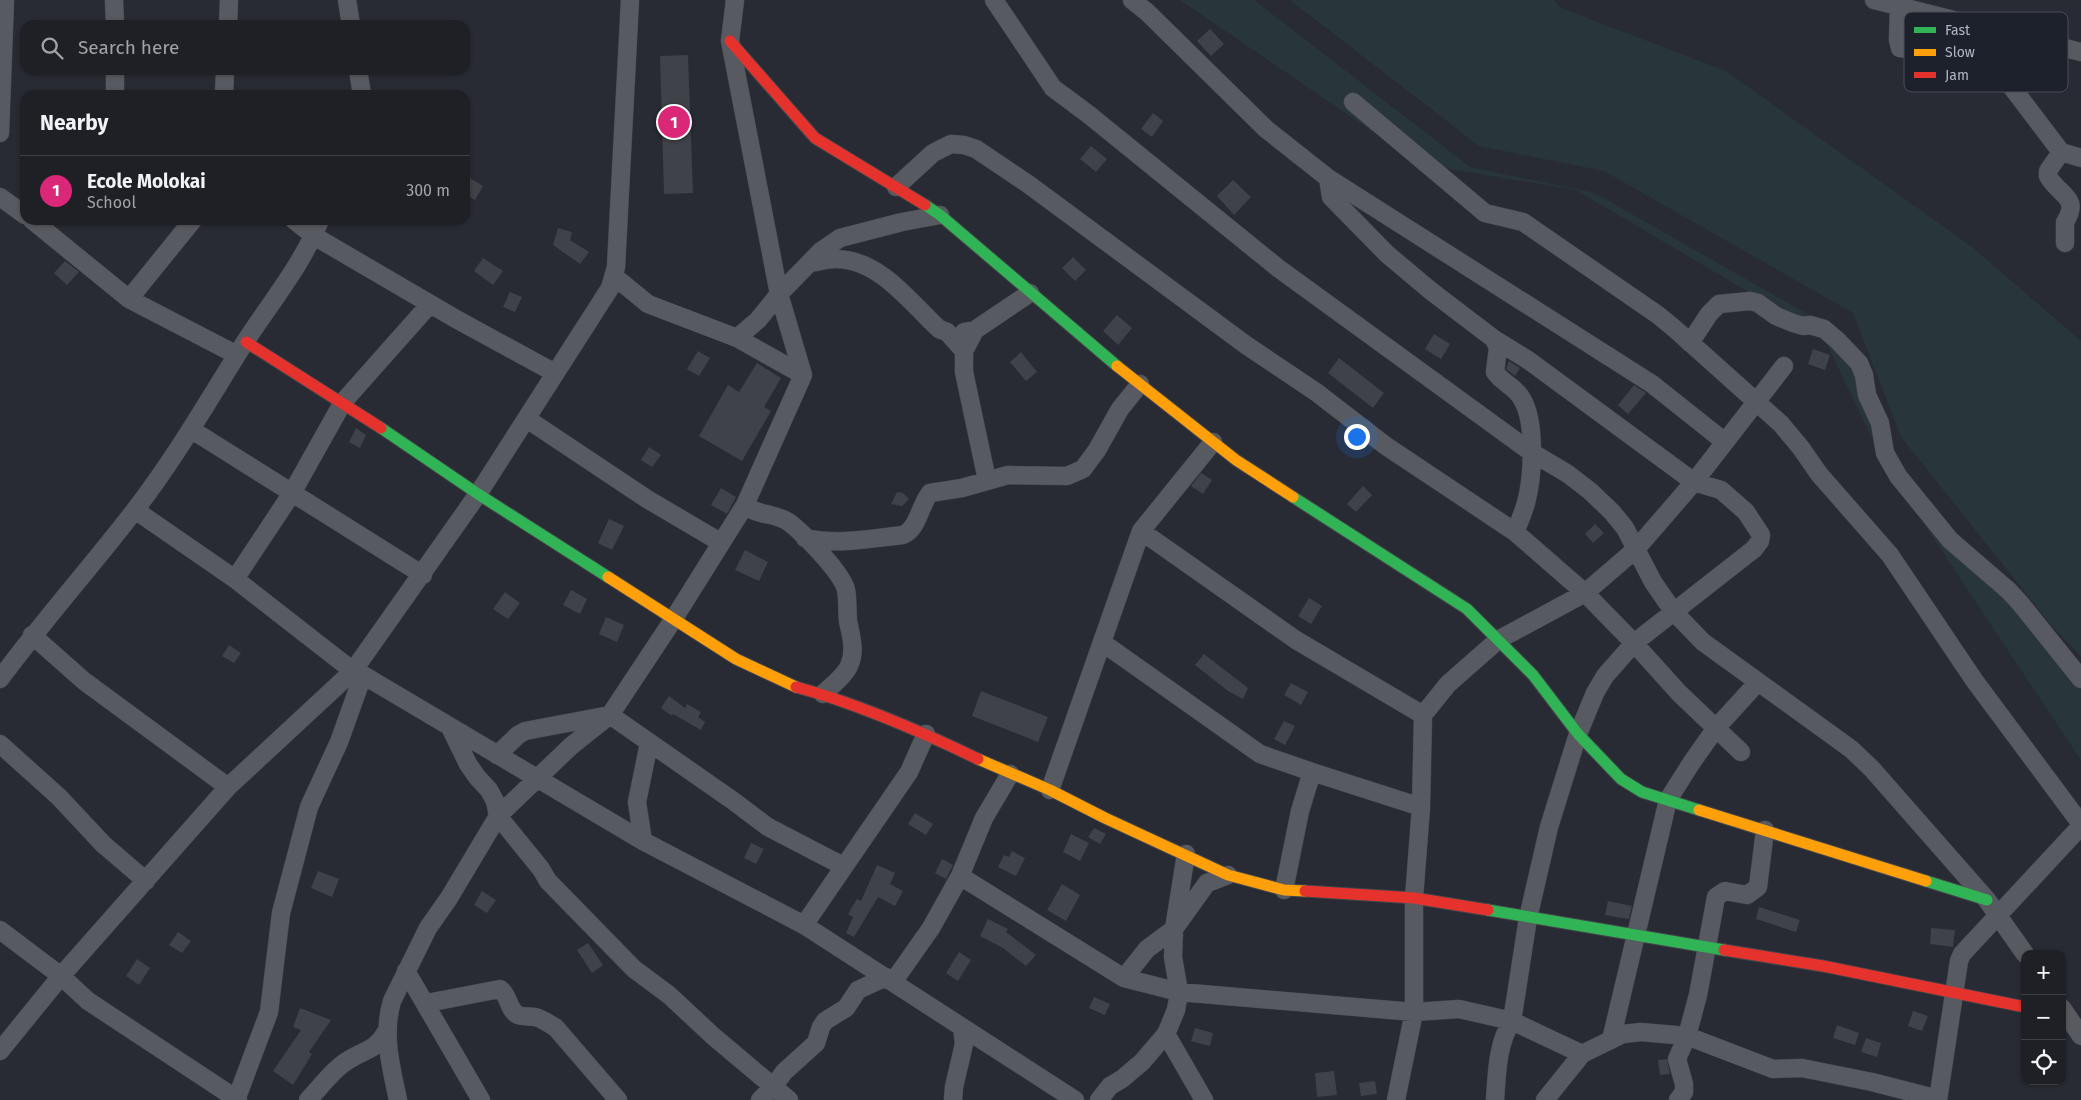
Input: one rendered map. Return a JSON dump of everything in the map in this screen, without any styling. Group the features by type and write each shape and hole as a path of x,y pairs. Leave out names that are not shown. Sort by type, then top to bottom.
{"street":[{"path":"0,133 5,0"},
{"path":"114,0 114,20"},
{"path":"228,20 229,0"},
{"path":"347,0 350,20"},
{"path":"0,1051 61,976 228,787 358,673 527,420 610,288 615,277 630,0"},
{"path":"308,1100 346,1061 372,1049 381,1041 386,1032 392,1001 428,928 449,898 498,816 571,746 610,715 673,620 720,542 745,505 803,375 779,294 730,42 735,0"},
{"path":"994,0 1052,88 1088,114 1278,268 1531,452 1568,474 1590,491 1625,528 1653,582 1673,611 1703,642 1860,757 1987,900 2022,950"},
{"path":"1132,0 1147,12 1266,129 1328,178 1652,384 1725,442"},
{"path":"1874,0 1923,12"},
{"path":"1899,6 1898,40 1900,48 1904,48"},
{"path":"730,42 815,138 940,214 1030,293 1236,460 1455,600 1476,617 1548,692 1578,734 1629,786 1668,800 1987,900"},
{"path":"2068,49 2081,52"},
{"path":"115,75 115,90"},
{"path":"224,90 225,75"},
{"path":"359,75 361,90"},
{"path":"2016,92 2061,152 2081,158"},
{"path":"1353,102 1485,213 1523,222 1658,315 1781,424 1819,474 1890,555 1974,680 2081,825 1962,954 1959,961 1938,1100 1872,1082 1802,1068 1773,1069 1687,1036 1641,1032 1623,1034 1582,1054 1545,1100"},
{"path":"896,187 933,153 951,144 964,144 976,149 1066,210 1246,345 1316,392 1386,446 1515,532 1585,594 1634,643 1679,693 1741,752"},
{"path":"2061,152 2048,171 2048,176 2058,189 2074,200 2074,213 2065,222 2065,243"},
{"path":"1328,178 1331,197 1387,254 1431,291 1694,482 1721,490 1746,512 1762,534 1760,541 1754,549 1634,643 1605,676 1595,693 1578,734 1548,827 1528,918 1512,1021 1505,1032 1501,1046 1495,1100"},
{"path":"0,197 20,211"},
{"path":"737,338 758,320 779,294 821,251 840,238 940,214"},
{"path":"43,225 129,299 242,348 343,402 478,494 736,659 790,685 823,694 926,734 1010,774 1050,790 1105,818 1228,875 1284,890 1414,898 1823,966 2021,1006"},
{"path":"129,299 189,225"},
{"path":"0,679 32,635 135,510 192,430 242,348 284,289 317,228 430,304 555,373"},
{"path":"809,263 838,259 864,265 893,285 940,329 947,332 957,333 975,330 1030,293"},
{"path":"615,277 648,304 737,338 803,375"},
{"path":"1690,343 1709,314 1719,304 1750,301 1758,303 1776,316 1793,324 1810,325 1824,329 1837,340 1859,363 1864,375 1867,395 1880,423 1884,453 1898,476 1950,540 2020,603 2081,679"},
{"path":"235,579 292,493 343,402 430,304"},
{"path":"975,330 964,351 964,372 970,408 987,480"},
{"path":"947,332 964,351"},
{"path":"1494,338 1498,348 1495,372 1499,378 1517,391 1524,401 1530,421 1531,452 1526,502 1515,532"},
{"path":"1396,1100 1414,1012 1414,898 1422,807 1423,715 1448,684 1498,640 1585,594 1636,549 1694,482 1784,366"},
{"path":"805,538 823,542 846,542 903,535 907,534 912,527 925,498 930,493 962,488 987,480 1019,474 1066,476 1083,469 1097,450 1120,409 1140,384"},
{"path":"527,420 647,500 720,542"},
{"path":"192,430 422,575"},
{"path":"1050,790 1141,531 1213,442"},
{"path":"745,505 756,512 780,517 790,523 828,561 842,580 846,590 847,613 853,653 848,668 823,694"},
{"path":"135,510 235,579 358,673 643,841 804,925 1075,1100"},
{"path":"1141,531 1296,640 1423,715"},
{"path":"32,635 84,681 228,787"},
{"path":"1103,643 1260,754 1422,807"},
{"path":"0,930 61,976 88,1001 237,1100 269,1012 281,913 309,807 339,742 358,673"},
{"path":"1611,1040 1668,800 1716,728 1758,682"},
{"path":"497,755 525,730 610,715 768,827 843,866"},
{"path":"450,727 468,764 492,795 498,816 541,869 548,881 634,969 669,995 713,1036 789,1100"},
{"path":"804,925 909,772 926,734"},
{"path":"643,841 637,802 649,743"},
{"path":"0,744 59,797 103,844 146,881"},
{"path":"1284,890 1300,810 1312,772"},
{"path":"760,1100 774,1086 784,1072 816,1043 825,1021 846,1008 858,990 889,980 931,928 960,876 984,818 1010,774"},
{"path":"1678,1100 1684,1092 1684,1084 1677,1060 1687,1036 1698,995 1716,897 1725,891 1747,895 1758,887 1764,830"},
{"path":"1099,1100 1110,1086 1122,1079 1142,1062 1166,1034 1176,1010 1180,992 1173,957 1174,929 1186,854"},
{"path":"1124,978 1147,949 1174,929 1207,883 1228,875"},
{"path":"960,876 1124,978 1180,992 1414,1012 1458,1009 1512,1021 1582,1054"},
{"path":"406,971 427,1003 481,1100"},
{"path":"427,1003 500,989 506,993 513,1011 519,1015 536,1017 556,1028 618,1100"},
{"path":"2066,1014 2080,1034"},
{"path":"2066,1027 2080,1034"},
{"path":"953,1100 954,1087 964,1044 962,1028"},
{"path":"386,1032 398,1100"},
{"path":"1166,1034 1203,1100"}],"shaded area":[{"path":"1180,0 1254,0 1470,167 1595,193 1844,335 1892,458 2043,647 2081,686 2081,760 1886,467 1823,336 1576,190 1420,164"},
{"path":"1290,0 1554,0 1561,8 1726,71 1972,247 2081,341 2081,656 2052,626 1901,437 1853,313 1604,171 1479,146"}],"building":[{"path":"1210,29 1224,44 1211,56 1197,41"},
{"path":"688,55 693,193 664,194 660,56"},
{"path":"1153,113 1163,121 1152,137 1141,129"},
{"path":"1091,146 1107,159 1096,172 1080,159"},
{"path":"470,178 483,186 475,200 470,197"},
{"path":"1233,180 1251,197 1234,215 1217,196"},
{"path":"558,228 572,232 570,240 589,252 580,264 553,245"},
{"path":"1073,257 1086,270 1075,281 1062,268"},
{"path":"483,258 503,271 493,285 474,271"},
{"path":"65,261 79,272 67,285 54,273"},
{"path":"510,292 522,297 515,312 503,307"},
{"path":"1117,315 1132,328 1118,345 1103,331"},
{"path":"1434,334 1450,344 1441,359 1425,349"},
{"path":"1813,349 1830,355 1825,370 1808,364"},
{"path":"698,351 710,358 699,376 687,369"},
{"path":"1021,352 1037,372 1026,381 1010,362"},
{"path":"1339,358 1384,393 1373,408 1328,373"},
{"path":"1509,361 1520,368 1515,376 1506,369"},
{"path":"757,363 781,378 764,407 771,411 742,461 699,436 728,385 739,392"},
{"path":"1634,385 1646,393 1628,414 1618,405"},
{"path":"356,428 366,435 360,448 349,442"},
{"path":"649,447 661,455 652,467 641,460"},
{"path":"1201,473 1212,480 1203,494 1191,486"},
{"path":"1363,486 1372,495 1356,512 1347,504"},
{"path":"721,488 736,497 727,514 711,505"},
{"path":"897,492 903,493 909,499 902,506 891,504"},
{"path":"609,519 624,526 612,550 598,543"},
{"path":"1595,524 1604,533 1593,543 1585,534"},
{"path":"745,550 768,562 759,581 735,570"},
{"path":"571,590 587,599 580,614 563,605"},
{"path":"505,592 520,603 508,619 493,609"},
{"path":"1309,598 1322,606 1311,624 1298,616"},
{"path":"606,617 624,625 617,642 599,634"},
{"path":"229,645 241,653 234,663 222,656"},
{"path":"1204,654 1248,688 1243,699 1228,691 1195,665"},
{"path":"1291,683 1308,692 1301,705 1284,695"},
{"path":"981,691 1048,717 1038,742 972,716"},
{"path":"669,696 685,708 687,704 701,712 698,717 705,722 701,730 673,714 672,716 661,708"},
{"path":"1284,721 1295,726 1285,745 1274,739"},
{"path":"915,813 933,824 926,835 908,824"},
{"path":"1094,828 1106,834 1100,844 1088,837"},
{"path":"1071,834 1089,843 1080,861 1063,852"},
{"path":"751,843 764,849 756,864 744,858"},
{"path":"1012,851 1025,858 1016,876 998,867 1004,855 1009,857"},
{"path":"942,859 953,865 946,879 935,873"},
{"path":"877,865 895,873 890,884 903,891 895,906 878,897 854,937 846,933 853,917 848,914 857,899 861,901"},
{"path":"318,871 339,879 332,897 311,888"},
{"path":"1062,884 1080,895 1066,921 1047,910"},
{"path":"482,891 496,900 487,913 474,905"},
{"path":"1608,901 1632,906 1629,919 1605,915"},
{"path":"1759,907 1800,920 1796,932 1756,919"},
{"path":"988,919 1008,929 1006,932 1036,955 1026,966 1003,948 980,936"},
{"path":"1931,928 1955,930 1953,947 1930,944"},
{"path":"178,932 191,941 182,953 169,945"},
{"path":"588,943 603,965 592,973 577,950"},
{"path":"959,952 971,960 958,981 946,973"},
{"path":"137,959 150,968 139,985 126,976"},
{"path":"1094,997 1110,1004 1105,1015 1089,1008"},
{"path":"300,1008 331,1020 309,1052 312,1054 293,1085 273,1071 301,1030 293,1027"},
{"path":"1913,1011 1928,1016 1922,1031 1908,1026"},
{"path":"1837,1025 1859,1033 1855,1045 1833,1038"},
{"path":"1195,1028 1213,1033 1210,1046 1191,1041"},
{"path":"1866,1038 1881,1043 1877,1057 1861,1052"},
{"path":"1667,1059 1670,1074 1660,1075 1658,1060"},
{"path":"1334,1071 1337,1095 1317,1097 1315,1073"},
{"path":"1375,1081 1377,1094 1361,1096 1359,1083"}],"traffic: fast":[{"path":"925,205 940,215 1117,366"},
{"path":"381,428 478,494 608,577"},
{"path":"1293,497 1467,609 1533,675 1578,734 1621,779 1642,792 1699,810"},
{"path":"1926,881 1987,900"},
{"path":"1488,910 1724,950"}],"traffic: slow":[{"path":"1117,366 1236,460 1293,497"},
{"path":"608,577 736,659 796,687"},
{"path":"978,759 1050,790 1105,818 1228,875 1284,890 1305,891"},
{"path":"1699,810 1926,881"}],"traffic: jam":[{"path":"730,41 815,138 925,205"},
{"path":"246,342 381,428"},
{"path":"796,687 843,701 889,719 978,759"},
{"path":"1305,891 1414,898 1488,910"},
{"path":"1724,950 1823,966 2021,1006"}],"place":[{"name":"Ecole Molokai","path":"674,122"}]}
